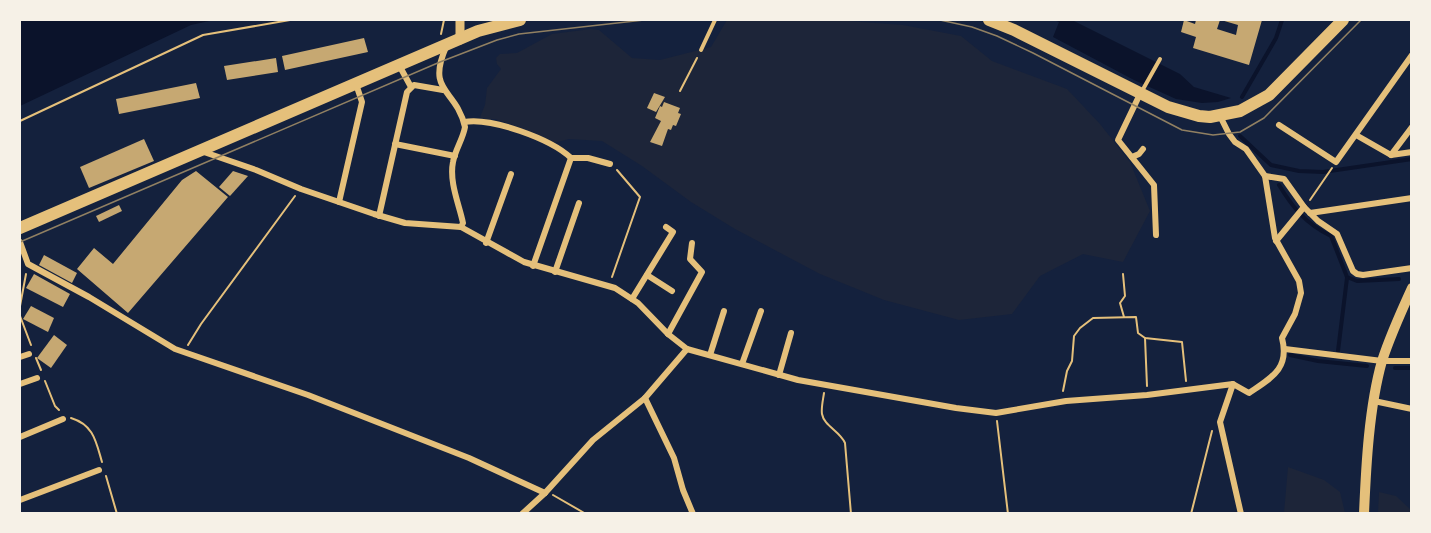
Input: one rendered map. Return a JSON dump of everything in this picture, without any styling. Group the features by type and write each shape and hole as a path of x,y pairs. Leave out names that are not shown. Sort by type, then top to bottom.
{"highway":[{"path":"20,228 356,84 443,43 460,40 486,28 520,20"},
{"path":"989,20 1144,89 1184,112 1199,116 1220,116 1248,108 1269,95 1343,20"}],"main road":[{"path":"1364,513 1366,465 1374,401 1382,362 1412,288"}],"street":[{"path":"459,20 460,40"},
{"path":"443,43 439,72 443,90 453,100 464,122 465,131 455,156 452,178 463,223 461,228"},
{"path":"1279,125 1336,162 1412,55"},
{"path":"399,65 411,87"},
{"path":"339,202 362,102 356,84"},
{"path":"379,216 407,92 414,85 443,90"},
{"path":"1144,89 1118,140 1154,185 1156,235"},
{"path":"200,151 379,216 405,223 461,228 533,266 609,286 632,299 687,350 779,375 956,408 996,413 1061,402 1148,395 1233,384 1249,393 1275,375 1281,366 1285,349 1282,338 1295,314 1301,293 1299,281 1276,241 1265,176 1246,149 1235,142 1229,134 1220,116"},
{"path":"464,122 495,124 532,134 571,158 588,158 610,164"},
{"path":"1391,155 1411,130"},
{"path":"1356,135 1391,155 1412,152"},
{"path":"395,144 455,156"},
{"path":"1132,157 1143,149"},
{"path":"533,266 571,158"},
{"path":"486,243 511,174"},
{"path":"1265,176 1284,179 1304,207 1337,234 1350,268 1357,274 1382,274 1412,268"},
{"path":"1310,213 1412,198"},
{"path":"555,272 579,203"},
{"path":"1276,241 1304,207"},
{"path":"632,299 673,232 666,227"},
{"path":"20,242 29,265 184,353 308,395 469,458 545,493"},
{"path":"668,334 702,272 690,259 692,243"},
{"path":"646,275 672,291"},
{"path":"710,355 724,311"},
{"path":"742,364 761,311"},
{"path":"779,375 791,333"},
{"path":"1285,349 1382,362 1412,361"},
{"path":"522,513 545,493 593,440 645,398 687,350"},
{"path":"20,357 29,354"},
{"path":"20,384 37,378"},
{"path":"1233,384 1220,422 1242,513"},
{"path":"645,398 674,458 683,490 693,513"},
{"path":"1374,401 1412,409"},
{"path":"20,437 63,419"},
{"path":"20,500 99,470"}],"lane":[{"path":"701,50 715,20"},
{"path":"1144,89 1160,58"}],"path":[{"path":"20,121 203,35 290,20"},
{"path":"443,43 444,20"},
{"path":"680,92 701,50"},
{"path":"609,286 640,197 610,164"},
{"path":"1304,207 1333,166"},
{"path":"184,353 201,324 301,189"},
{"path":"20,306 29,265"},
{"path":"1123,274 1125,296 1120,303 1124,317"},
{"path":"1061,402 1067,371 1072,361 1074,336 1093,318 1136,317 1138,333 1145,338 1182,342 1186,390"},
{"path":"1145,338 1148,395"},
{"path":"824,384 822,414 827,423 839,433 844,443 851,513"},
{"path":"996,413 1008,513"},
{"path":"1191,513 1211,432 1220,422"},
{"path":"545,493 586,513"}],"shaded area":[{"path":"20,20 214,20 191,25 20,106"},
{"path":"727,20 834,20 903,25 961,36 992,61 1067,89 1100,124 1130,162 1150,211 1123,262 1083,254 1040,276 1012,314 959,320 884,300 820,274 735,229 602,141 569,139 554,143 510,124 495,119 484,120 480,117 485,105 487,88 501,69 496,58 500,54 517,53 552,34 591,29 599,30 632,58 660,60 711,47"},
{"path":"1054,20 1072,20 1180,74 1194,87 1231,98 1202,103 1176,99 1134,80 1053,37 1059,22"},
{"path":"1288,467 1324,480 1340,492 1345,513 1284,513"},
{"path":"1379,492 1396,496 1411,510 1411,513 1378,513"}],"building":[{"path":"1184,20 1195,24 1196,20 1220,20 1217,29 1236,35 1238,25 1221,20 1262,20 1249,65 1193,48 1196,37 1181,32"},
{"path":"364,38 368,52 285,70 282,56"},
{"path":"276,58 278,72 227,80 224,66"},
{"path":"196,83 200,98 119,114 116,99"},
{"path":"654,93 665,97 656,112 647,108"},
{"path":"664,102 680,108 678,113 681,114 676,126 673,125 671,130 668,129 662,146 650,142 661,121 655,118"},
{"path":"144,139 154,161 89,188 80,167"},
{"path":"196,171 228,197 128,313 77,269 94,248 113,264 182,180"},
{"path":"233,171 248,176 230,196 219,187"},
{"path":"119,205 122,211 99,222 96,216"},
{"path":"44,255 77,273 72,283 39,265"},
{"path":"34,274 70,294 63,307 26,288"},
{"path":"31,306 54,318 48,332 23,319"},
{"path":"54,335 67,345 51,368 37,358"}],"waterway":[{"path":"1242,97 1276,38 1282,20"},
{"path":"1240,136 1271,165 1299,171 1323,172 1412,159"},
{"path":"1279,185 1301,215 1331,236 1347,277 1357,281 1399,279"},
{"path":"1338,351 1347,278"},
{"path":"1290,355 1318,361 1367,366"},
{"path":"1395,368 1412,368"}],"tram line":[{"path":"20,242 440,62 497,40 519,34 644,20"},
{"path":"940,20 972,27 997,36 1182,130 1213,135 1240,132 1264,118 1361,20"}]}
